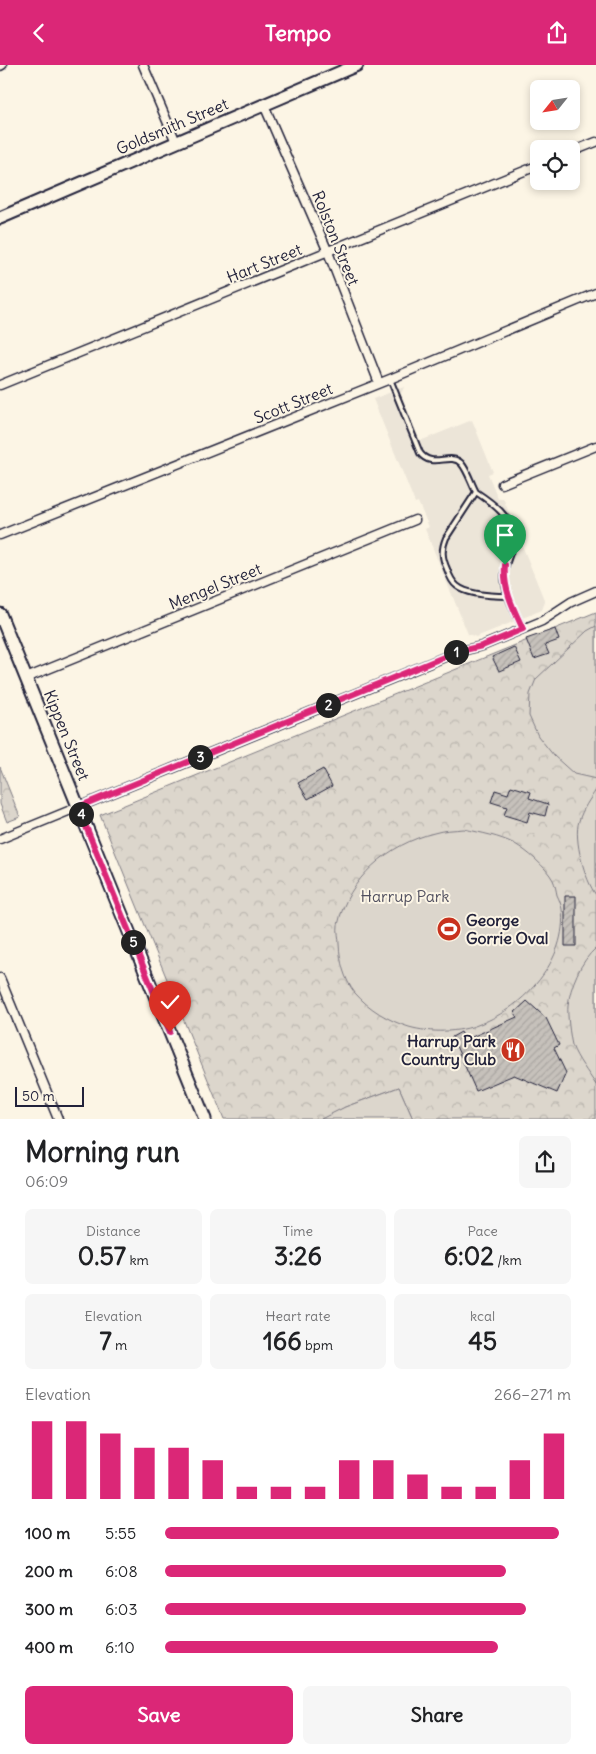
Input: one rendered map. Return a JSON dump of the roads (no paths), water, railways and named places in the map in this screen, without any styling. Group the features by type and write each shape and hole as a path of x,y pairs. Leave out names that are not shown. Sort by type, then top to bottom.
{"street":[{"path":"143,65 176,142"},
{"name":"Goldsmith Street","path":"0,218 357,65"},
{"name":"Rolston Street","path":"264,105 328,252 379,383"},
{"path":"580,148 596,142"},
{"name":"Hart Street","path":"0,385 530,169"},
{"name":"Scott Street","path":"0,535 390,379 596,293"},
{"path":"502,484 596,446"},
{"name":"Mengel Street","path":"26,678 414,520"},
{"path":"0,839 456,652 482,646 523,629 548,618 570,602 596,591"},
{"name":"Kippen Street","path":"0,614 205,1119"},
{"path":"0,978 58,1119"}],"lane":[{"path":"390,379 424,458 430,461 454,459 458,461 465,470 476,492 505,516 513,538 505,565 504,576 508,597 523,629"},
{"path":"476,492 446,538 443,546 443,559 452,580 462,589 487,595 508,597"}],"place":[{"name":"George Gorrie Oval","path":"449,929"},
{"name":"Harrup Park Country Club","path":"513,1050"}],"park label":[{"name":"Harrup Park","path":"405,896"}]}
